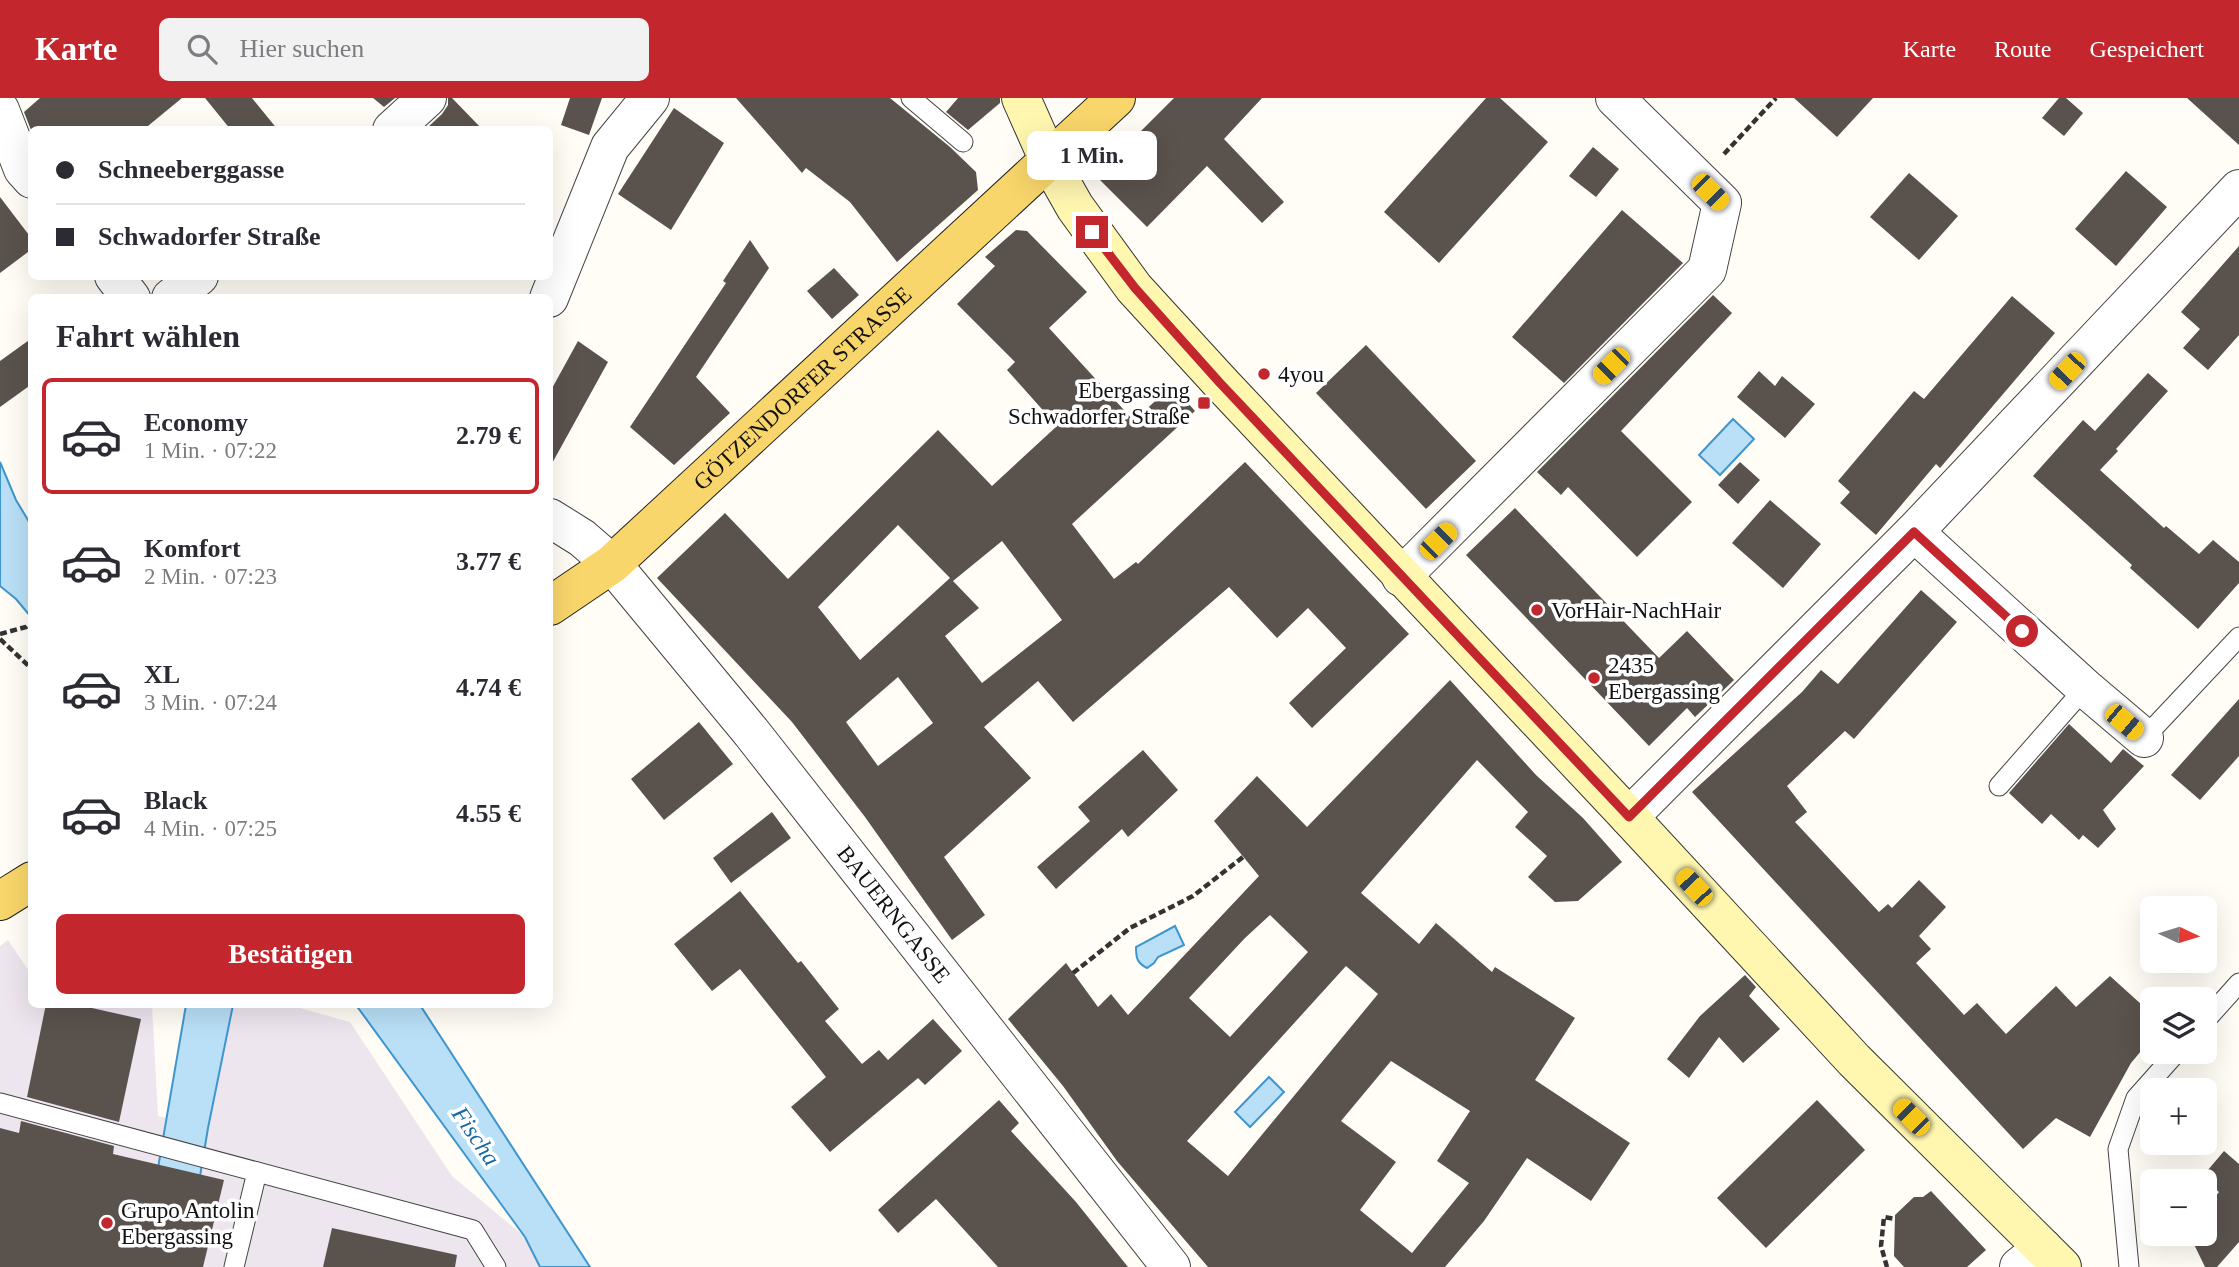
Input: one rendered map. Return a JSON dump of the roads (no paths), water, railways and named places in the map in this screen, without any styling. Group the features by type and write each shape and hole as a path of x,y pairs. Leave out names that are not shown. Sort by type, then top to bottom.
{"main road":[{"path":"1021,98 1049,162 1081,215 1135,288 1220,383 1629,817 2041,1261"},
{"name":"GÖTZENDORFER STRASSE","path":"553,604 612,564 1116,98"},
{"path":"0,901 28,884"}],"street":[{"path":"20,98 0,111 23,169 28,175"},
{"path":"396,126 427,98"},
{"path":"551,294 610,147 650,98"},
{"path":"1401,577 1707,270 1722,203 1615,98"},
{"path":"1629,817 1914,532 2239,190"},
{"path":"117,280 128,294"},
{"path":"177,294 194,280"},
{"name":"BAUERNGASSE","path":"553,520 582,538 612,564 751,732 1171,1267"},
{"path":"1914,532 2085,688 2144,738"}],"lane":[{"path":"911,98 963,142"},
{"path":"2144,738 2239,637"},
{"path":"1998,786 2085,688"},
{"path":"2217,1008 2239,983"},
{"path":"2129,1267 2118,1149 2136,1098 2166,1064"},
{"path":"0,1103 473,1230 496,1267"},
{"path":"234,1267 257,1172"}],"water":[{"path":"1733,419 1754,439 1720,475 1699,455"},
{"path":"0,462 16,500 28,520 28,613 0,586"},
{"path":"1175,926 1184,945 1158,957 1147,968 1141,964 1136,947"},
{"path":"185,1008 232,1008 208,1128 185,1267 141,1267"},
{"name":"Fischa","path":"358,1008 422,1008 590,1267 540,1267 525,1237"},
{"path":"1269,1077 1284,1092 1250,1127 1235,1112"}],"place":[{"name":"4you","path":"1264,374"},
{"name":"Ebergassing Schwadorfer Straße","path":"1204,403"},
{"name":"VorHair-NachHair","path":"1537,610"},
{"name":"2435 Ebergassing","path":"1594,678"},
{"name":"Grupo Antolin Ebergassing","path":"107,1223"}]}
